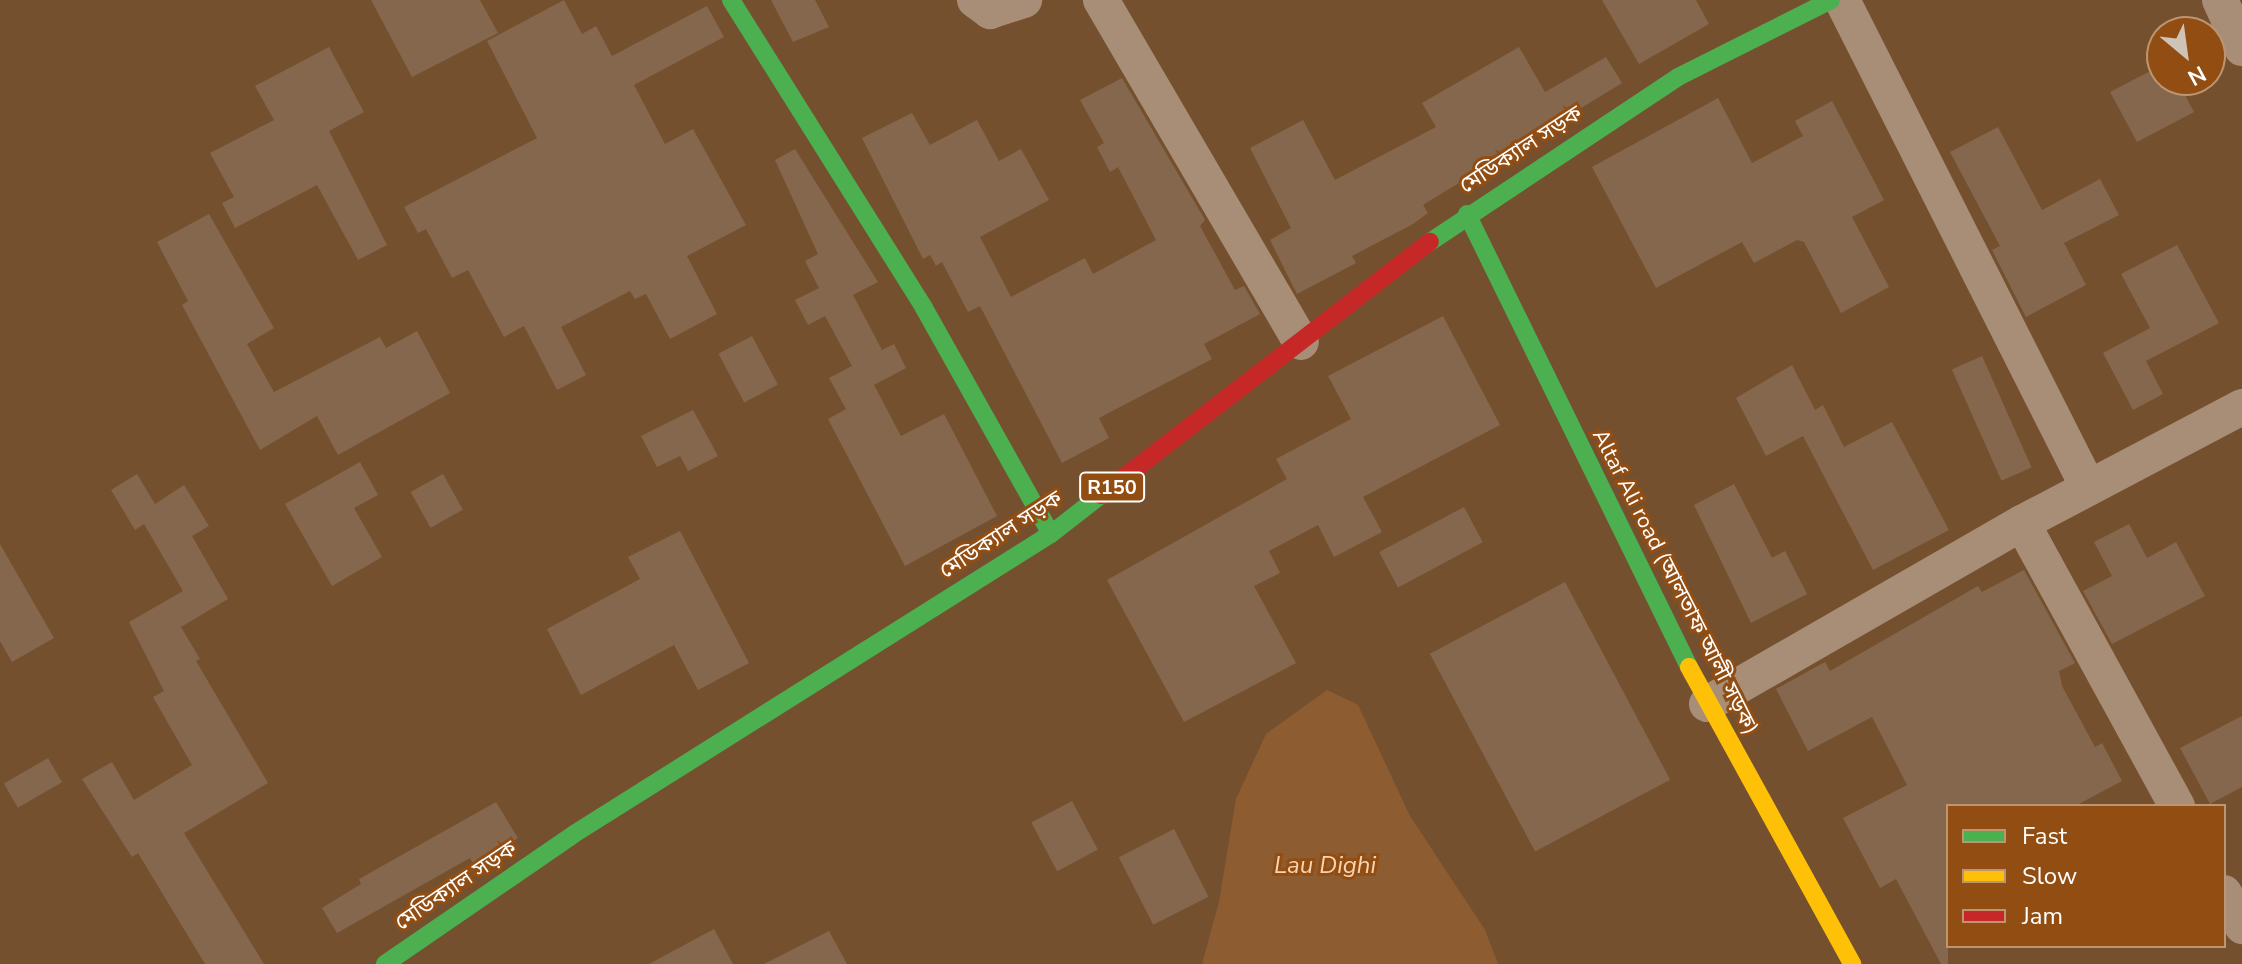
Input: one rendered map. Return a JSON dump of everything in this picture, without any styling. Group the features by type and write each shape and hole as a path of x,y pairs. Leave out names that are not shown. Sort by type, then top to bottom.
{"main road":[{"path":"731,0 924,308 1051,534"},
{"name":"মেডিক্যাল সড়ক","path":"385,964 574,834 1051,534 1467,214 1678,77 1831,0"},
{"name":"Altaf Ali road (আলতাফ আলী সড়ক)","path":"1467,214 1707,704 1852,964"}],"street":[{"path":"975,0 990,11 1024,0"},
{"path":"1101,0 1301,342"},
{"path":"1842,0 2088,487"},
{"path":"2220,0 2242,48"},
{"path":"1707,704 2022,523 2242,407"},
{"path":"2022,523 2176,804"},
{"path":"2226,897 2242,926"}],"water":[{"name":"Lau Dighi","path":"1327,690 1358,705 1410,816 1485,930 1498,964 1202,964 1219,902 1236,799 1266,734"}],"building":[{"path":"371,0 480,0 498,33 412,77"},
{"path":"564,0 582,34 596,26 612,56 707,6 724,37 634,85 665,144 693,129 746,225 687,256 717,314 670,339 646,294 635,299 630,291 561,327 586,375 557,390 524,326 504,337 468,270 452,278 426,229 418,233 404,207 537,138 487,41"},
{"path":"771,0 815,0 829,27 793,42"},
{"path":"1602,0 1696,0 1709,24 1639,64"},
{"path":"329,47 364,112 329,131 387,245 358,260 317,185 235,228 222,203 234,197 210,153 274,120 255,86"},
{"path":"1519,47 1545,92 1606,57 1622,83 1423,205 1428,213 1352,256 1356,263 1297,294 1270,240 1291,228 1250,148 1303,120 1335,180 1436,127 1422,103"},
{"path":"2146,73 2146,96 2186,96 2194,112 2137,142 2110,92"},
{"path":"1122,78 1205,220 1200,226 1235,290 1244,286 1260,314 1204,344 1212,359 1099,418 1109,438 1062,463 980,306 968,312 942,262 936,266 930,255 923,259 862,138 912,113 930,145 977,120 999,161 1021,149 1049,200 980,237 1011,297 1085,258 1093,274 1156,240 1118,167 1110,172 1097,147 1104,143 1080,100"},
{"path":"1718,98 1752,163 1803,136 1795,121 1832,101 1884,200 1852,217 1889,287 1841,313 1804,242 1797,240 1754,263 1742,242 1656,288 1592,167"},
{"path":"1998,127 2042,210 2100,179 2119,215 2064,243 2086,285 2026,317 1992,250 2000,246 1950,152"},
{"path":"795,149 878,282 853,295 882,350 894,344 906,368 874,385 901,436 944,414 997,516 905,566 828,419 846,409 829,378 852,366 825,316 808,325 795,300 819,288 805,261 818,254 775,160"},
{"path":"209,214 274,328 247,344 274,392 380,337 386,348 417,331 450,393 338,455 317,416 260,450 182,305 188,301 157,242"},
{"path":"2177,245 2219,323 2146,361 2163,394 2133,410 2103,353 2150,328 2121,274"},
{"path":"1443,316 1500,425 1363,497 1382,532 1334,557 1318,525 1269,551 1280,573 1254,586 1296,663 1184,722 1107,580 1287,479 1276,459 1351,419 1328,376"},
{"path":"752,336 778,385 744,402 718,354"},
{"path":"1982,356 2032,467 2001,481 1952,369"},
{"path":"1792,365 1815,410 1823,405 1844,447 1892,422 1949,530 1873,570 1803,436 1766,456 1736,398"},
{"path":"693,410 718,456 688,471 680,456 657,467 641,436"},
{"path":"360,462 378,495 354,508 382,557 332,586 285,504"},
{"path":"137,474 155,504 184,485 209,526 192,536 228,599 181,627 200,659 196,661 268,783 184,833 264,964 205,964 138,853 132,857 82,779 112,762 134,800 192,765 153,697 164,691 129,622 183,591 144,524 135,530 111,490"},
{"path":"443,474 463,510 431,528 411,492"},
{"path":"1734,484 1772,558 1785,551 1807,594 1751,623 1694,505"},
{"path":"1464,507 1483,542 1398,587 1379,552"},
{"path":"2129,524 2147,558 2176,542 2205,596 2112,644 2083,591 2112,576 2094,542"},
{"path":"680,531 749,663 698,690 674,645 581,695 547,629 640,579 628,557"},
{"path":"0,544 54,638 12,662 0,641"},
{"path":"2024,570 2075,663 2059,671 2062,686 2095,747 2102,743 2122,781 2079,804 1946,804 1948,964 1941,964 1896,879 1880,888 1843,818 1907,785 1872,717 1808,751 1776,689 1825,662 1830,671 1978,586 1982,592"},
{"path":"1565,582 1670,780 1535,852 1430,654"},
{"path":"2242,716 2242,787 2210,804 2180,748"},
{"path":"48,758 62,782 18,808 4,784"},
{"path":"1072,801 1098,850 1057,871 1031,823"},
{"path":"496,802 518,838 474,865 470,858 337,933 322,908 361,884 359,879"},
{"path":"1174,829 1209,897 1153,925 1119,857"},
{"path":"714,929 733,964 649,964"},
{"path":"829,931 847,964 764,964"}],"traffic: fast":[{"path":"731,0 924,308 1051,534"},
{"path":"1430,242 1678,77 1831,0"},
{"path":"1467,214 1689,667"},
{"path":"385,964 574,834 1051,534 1101,495"}],"traffic: slow":[{"path":"1689,667 1852,964"}],"traffic: jam":[{"path":"1101,495 1430,242"}]}
